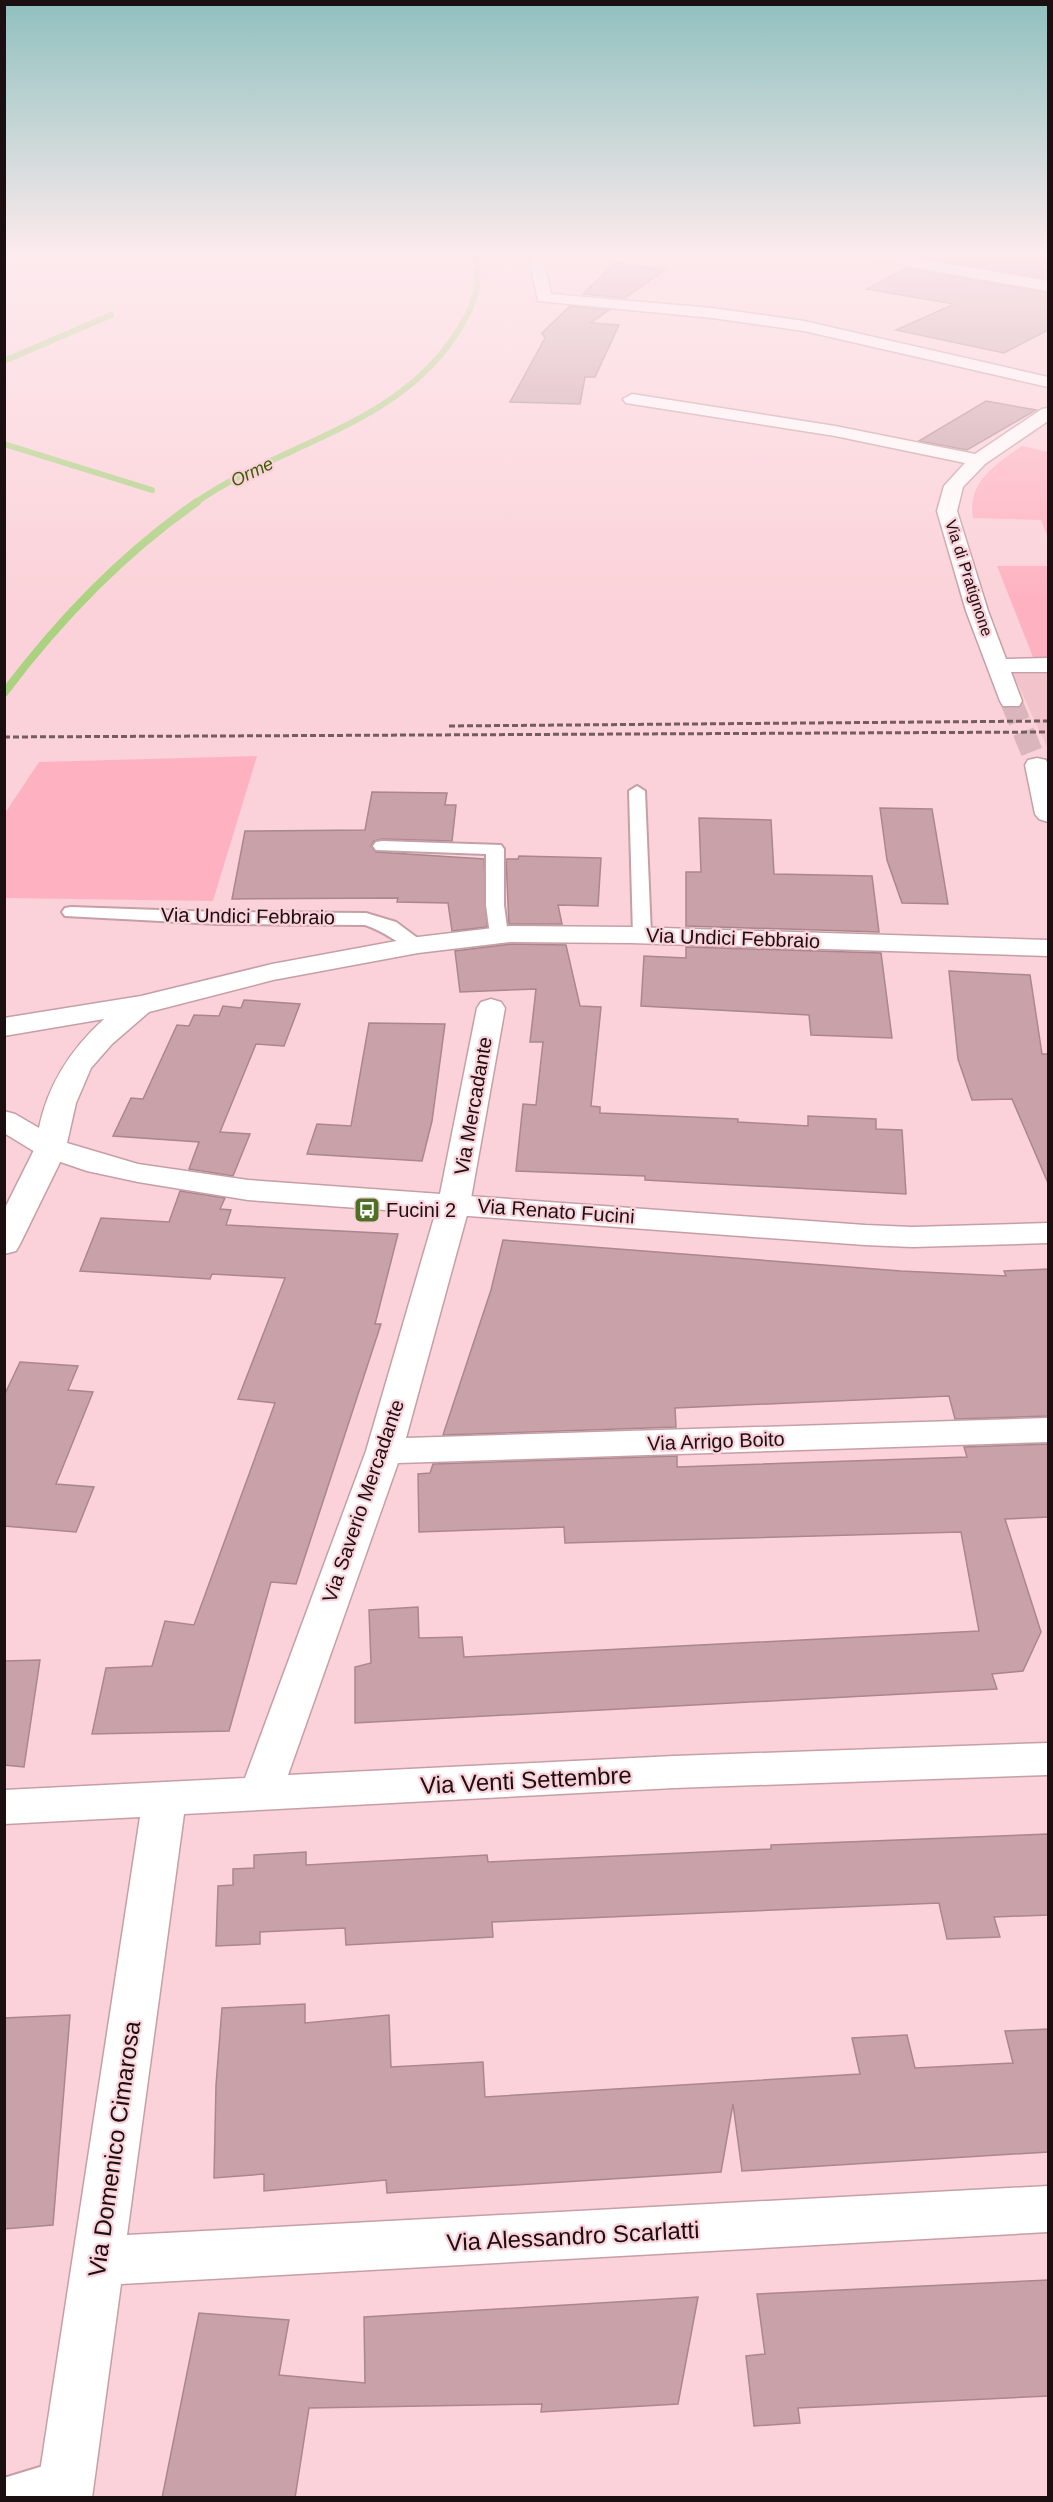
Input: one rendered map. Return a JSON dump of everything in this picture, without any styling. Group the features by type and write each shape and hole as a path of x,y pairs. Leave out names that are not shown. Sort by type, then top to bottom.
{"street":[{"path":"1002,372 1048,382"},
{"path":"632,399 835,431 978,460"},
{"name":"Via di Pratignone","path":"1011,701 958,554 947,511 954,486 978,460 1048,413"},
{"path":"998,666 1048,665"},
{"path":"1037,765 1048,814"},
{"name":"Via Undici Febbraio","path":"4,1027 141,1005 272,972 418,945 499,935 642,935 1048,948"},
{"name":"Via Undici Febbraio","path":"4,1244 51,1148 59,1105 67,1084 104,1032 141,1005"},
{"name":"Via Mercadante","path":"454,1203 491,1008"},
{"name":"Via Renato Fucini","path":"4,1120 51,1148 138,1173 248,1190 454,1203 865,1235 923,1237 1048,1233"},
{"name":"Via Saverio Mercadante","path":"260,1794 384,1451 454,1203"},
{"name":"Via Arrigo Boito","path":"384,1451 1048,1430"},
{"name":"Via Venti Settembre","path":"4,1807 674,1772 1048,1760"},
{"name":"Via Domenico Cimarosa","path":"65,2488 164,1800"},
{"name":"Via Alessandro Scarlatti","path":"98,2262 1048,2209"}],"lane":[{"path":"638,791 642,935"},
{"path":"382,846 495,849 495,905 499,935"},
{"name":"Via Undici Febbraio","path":"71,912 218,918 366,919 389,926 418,945"},
{"path":"4,2497 65,2488"}],"shaded area":[{"path":"1022,446 1048,452 1048,538 1041,520 973,518 972,505 979,484 1002,460"},
{"path":"997,566 1048,566 1048,657 1033,657"},
{"path":"1013,674 1048,674 1048,749"},
{"path":"257,756 213,901 5,898 5,813 39,762"}],"building":[{"path":"527,372 597,372 595,377 585,377 580,404 510,402"},
{"path":"986,401 1036,410 967,450 919,441"},
{"path":"372,792 447,793 445,805 456,805 452,841 382,839 374,841 371,846 376,852 484,859 487,927 452,931 448,903 397,902 398,898 232,899 245,831 365,830"},
{"path":"880,808 932,809 948,904 902,903 887,860"},
{"path":"699,818 771,820 774,874 872,876 879,932 686,926 686,872 701,872"},
{"path":"519,856 601,858 598,906 558,905 562,924 509,924 506,859 518,859"},
{"path":"511,944 566,945 580,1006 601,1007 591,1106 600,1107 600,1113 738,1119 738,1122 808,1126 808,1116 876,1119 876,1129 902,1130 906,1194 645,1180 645,1176 516,1171 523,1104 536,1105 543,1042 530,1042 536,989 460,992 455,951"},
{"path":"686,947 881,953 892,1038 811,1035 809,1015 641,1006 644,956 686,958"},
{"path":"949,971 1030,975 1042,1054 1048,1054 1048,1183 1012,1099 972,1100 958,1059"},
{"path":"244,1000 300,1004 284,1046 256,1044 220,1132 250,1134 233,1176 189,1169 199,1142 113,1136 131,1098 143,1099 177,1025 189,1026 194,1015 219,1016 223,1006 241,1008"},
{"path":"369,1023 445,1024 432,1121 422,1161 307,1154 317,1124 351,1126"},
{"path":"180,1191 225,1198 220,1209 231,1210 226,1225 398,1234 375,1324 381,1324 296,1584 271,1582 229,1731 92,1734 106,1668 152,1666 165,1621 194,1625 275,1403 238,1399 285,1278 212,1274 210,1279 80,1271 101,1218 169,1222"},
{"path":"503,1240 901,1271 1006,1276 1004,1271 1048,1269 1048,1416 955,1419 949,1396 675,1408 676,1427 443,1435 491,1290"},
{"path":"20,1362 78,1366 68,1390 93,1392 56,1484 94,1487 76,1532 4,1526 4,1396"},
{"path":"1048,1444 1048,1517 1005,1519 1041,1632 1023,1671 992,1674 997,1689 355,1723 355,1667 371,1663 369,1610 418,1607 419,1638 462,1637 464,1657 979,1631 961,1532 565,1543 564,1527 419,1532 418,1474 430,1473 433,1464 677,1456 677,1467 967,1457 964,1447"},
{"path":"40,1660 24,1767 4,1765 4,1661"},
{"path":"1048,1834 1048,1915 994,1917 1000,1937 947,1939 939,1903 492,1922 493,1937 346,1945 345,1928 260,1932 260,1944 216,1946 218,1886 233,1885 233,1869 254,1868 254,1855 306,1852 306,1865 487,1855 488,1862 771,1849 771,1845"},
{"path":"305,2004 305,2023 389,2015 391,2067 483,2062 485,2097 860,2074 852,2038 907,2035 915,2068 1013,2063 1005,2031 1048,2029 1048,2152 742,2171 733,2104 721,2172 387,2193 386,2180 264,2191 264,2174 214,2178 216,2085 222,2008"},
{"path":"70,2015 53,2225 4,2229 4,2018"},
{"path":"1048,2280 1048,2396 798,2408 800,2423 754,2426 746,2356 765,2354 757,2294"},
{"path":"698,2297 678,2404 541,2412 542,2404 309,2408 295,2498 162,2498 199,2313 289,2320 279,2375 365,2383 364,2317"}],"waterway":[{"name":"Orme","path":"195,503 262,465 368,414 400,393 425,372"},
{"path":"4,444 152,490"},
{"name":"Orme","path":"4,693 69,614 117,566 169,522 197,502"}],"tunnel":[{"path":"1011,701 1037,765"}],"railway":[{"path":"449,726 1048,721"},
{"path":"4,737 1048,732"}],"place":[{"name":"Fucini 2","path":"367,1210"}]}
